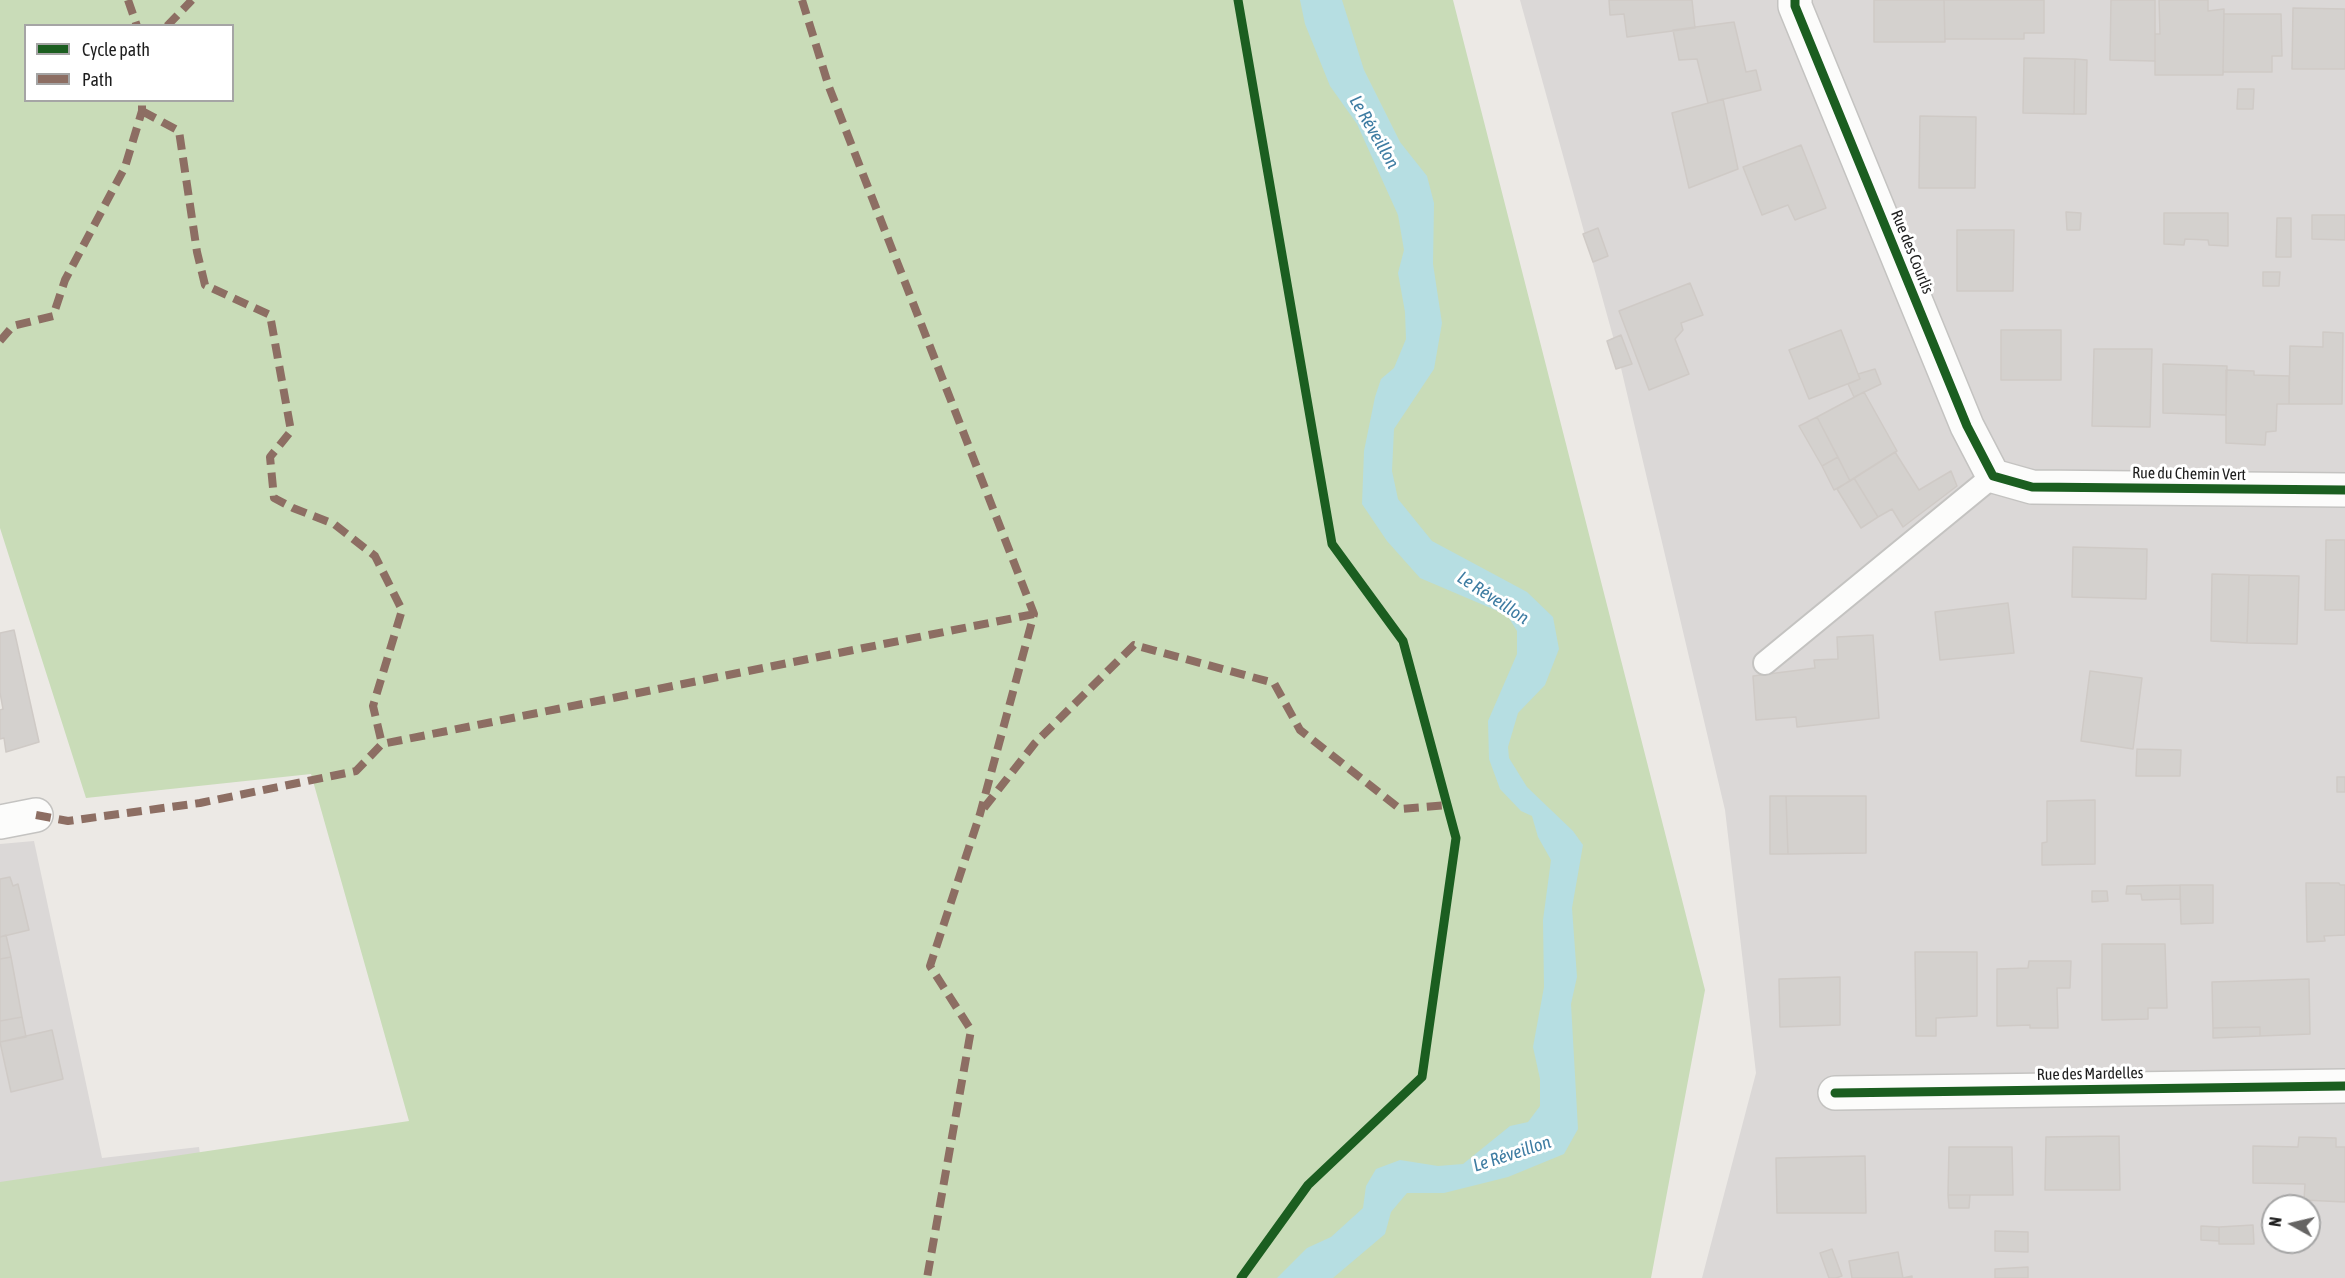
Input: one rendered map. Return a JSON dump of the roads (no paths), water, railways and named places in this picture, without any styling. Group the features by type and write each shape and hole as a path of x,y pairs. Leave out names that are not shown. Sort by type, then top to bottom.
{"street":[{"name":"Rue des Courlis","path":"1795,0 1795,6 1967,426 1993,476"},
{"name":"Rue du Chemin Vert","path":"1993,476 2032,487 2345,490"},
{"path":"0,822 36,815"},
{"name":"Rue des Mardelles","path":"1835,1093 2345,1086"}],"lane":[{"path":"1765,663 1993,476"}],"water":[{"name":"Le Réveillon","path":"1300,0 1342,0 1364,70 1400,142 1427,176 1434,203 1433,264 1442,323 1434,369 1394,429 1392,471 1398,499 1432,541 1527,592 1553,617 1559,649 1545,685 1518,713 1508,747 1509,758 1527,787 1573,831 1583,845 1572,908 1577,977 1571,1004 1578,1129 1564,1154 1508,1177 1444,1193 1407,1193 1391,1212 1385,1234 1333,1278 1277,1278 1307,1248 1331,1237 1363,1208 1366,1186 1376,1169 1400,1160 1438,1166 1463,1164 1510,1126 1528,1122 1540,1106 1540,1079 1533,1047 1544,987 1543,920 1551,860 1538,837 1532,816 1521,811 1500,789 1489,759 1488,721 1517,654 1517,631 1507,615 1420,578 1387,541 1362,504 1364,451 1375,397 1381,379 1394,368 1406,339 1405,312 1398,273 1404,250 1398,215 1357,124 1330,86 1305,24"}]}
